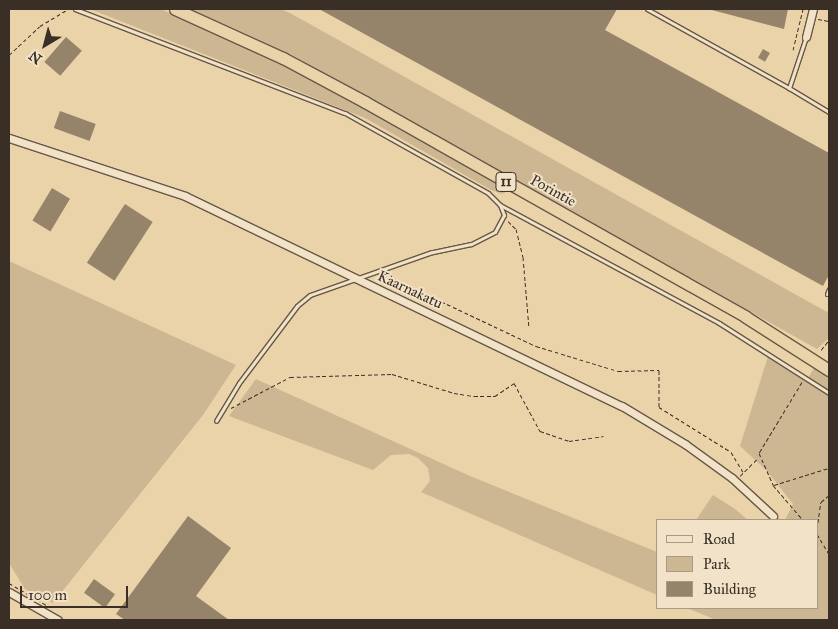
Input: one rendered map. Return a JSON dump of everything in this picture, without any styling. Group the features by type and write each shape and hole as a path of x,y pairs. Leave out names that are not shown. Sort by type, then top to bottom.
{"highway":[{"name":"Porintie","path":"175,9 283,58 373,106 746,317 829,370"}],"street":[{"path":"806,37 813,9"},
{"name":"Kaarnakatu","path":"9,138 185,196 352,278 622,406 684,444 735,481 773,516"},
{"path":"9,592 58,620"}],"lane":[{"path":"75,9 345,113 461,176 500,205 720,324 829,393"},
{"path":"647,9 829,112"},
{"path":"789,88 806,37"},
{"path":"216,421 239,383 297,306 310,295 352,278 484,239 495,232 504,215 500,205"},
{"path":"827,294 829,289"}],"path":[{"path":"9,55 40,26 68,9"},
{"path":"793,50 803,9"},
{"path":"811,18 829,21"},
{"path":"504,215 516,229 523,257 529,328"},
{"path":"384,268 394,279 536,346 618,371 659,370 659,407 731,452 744,472"},
{"path":"821,350 829,340"},
{"path":"222,413 290,377 392,374 454,394 474,396 495,396 514,383 540,431 568,441 604,436"},
{"path":"735,481 759,458 765,440 804,378"},
{"path":"759,458 773,485 802,519"},
{"path":"773,485 829,468"},
{"path":"818,522 821,502 829,495"},
{"path":"818,536 829,554"}],"green space":[{"path":"90,9 160,9 188,20 290,67 512,189 502,194 491,190 365,118"},
{"path":"191,9 281,9 290,13 827,312 829,309 829,338 817,349 292,55"},
{"path":"9,261 236,365 203,415 53,603 25,589 9,563"},
{"path":"769,353 808,378 814,368 829,378 829,620 716,620 689,609 818,609 818,519 786,519 793,504 767,471 740,446"},
{"path":"256,379 470,476 656,552 656,595 421,492 430,481 428,468 418,458 409,454 391,455 373,470 229,416"},
{"path":"713,495 747,519 697,519"}],"building":[{"path":"319,9 617,9 605,30 829,153 829,275 823,286"},
{"path":"708,9 788,9 784,29"},
{"path":"66,37 82,51 60,76 44,62"},
{"path":"763,49 770,53 765,62 758,58"},
{"path":"60,111 96,124 90,141 54,128"},
{"path":"52,188 70,199 50,231 32,221"},
{"path":"125,204 153,222 115,281 87,263"},
{"path":"188,516 231,548 196,596 229,620 125,620 116,614"},
{"path":"94,579 115,594 105,608 84,593"}]}
